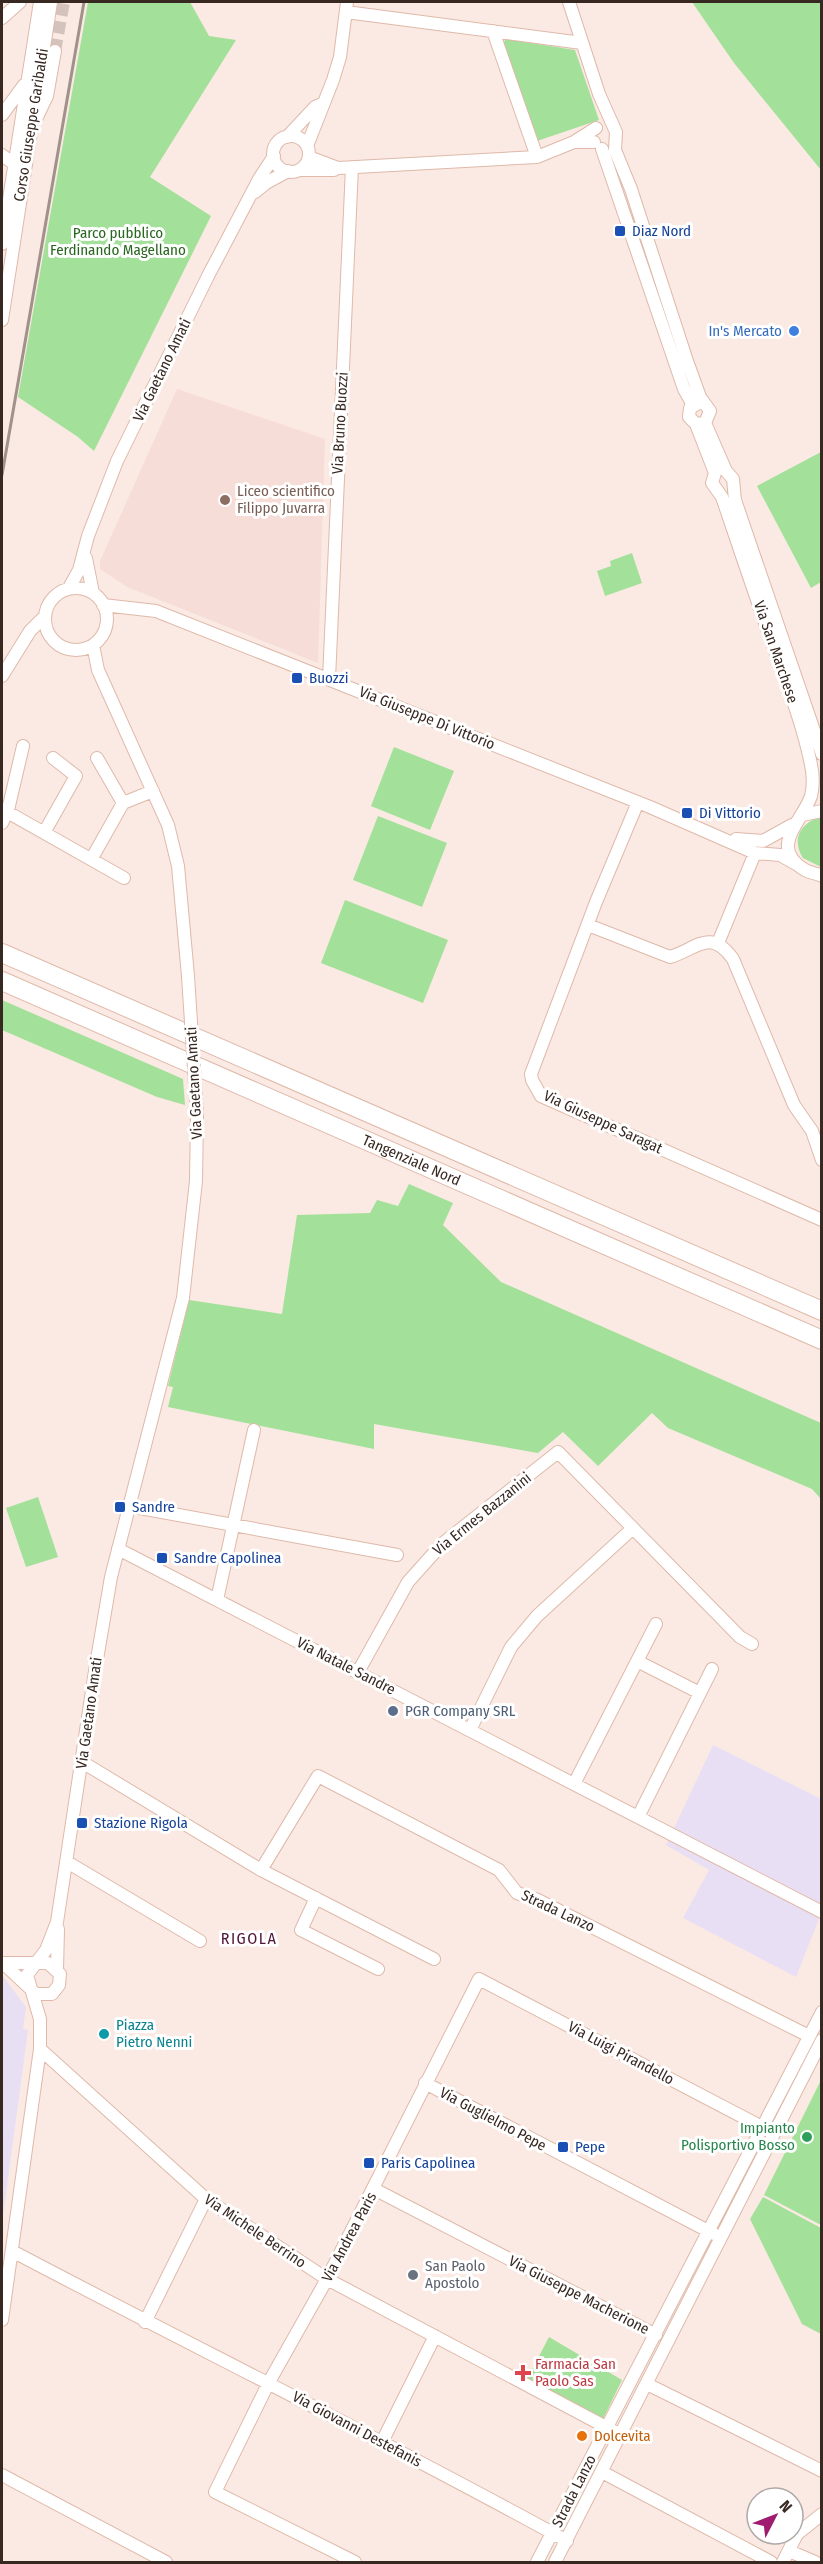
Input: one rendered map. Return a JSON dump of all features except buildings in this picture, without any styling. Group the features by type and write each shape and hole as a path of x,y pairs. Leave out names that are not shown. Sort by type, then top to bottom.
{"highway":[{"name":"Tangenziale Nord","path":"2,953 822,1311"},
{"name":"Tangenziale Nord","path":"2,981 822,1340"}],"street":[{"path":"2,18 20,2"},
{"name":"Corso Giuseppe Garibaldi","path":"2,320 13,165 30,132 51,2"},
{"path":"569,2 599,94 604,145 698,404 710,411 700,423"},
{"name":"Corso Giuseppe Garibaldi","path":"2,236 39,4"},
{"path":"294,171 308,151 322,114 340,57 347,7 582,43"},
{"path":"494,31 537,157"},
{"path":"30,132 47,96 55,51"},
{"path":"2,115 26,81"},
{"path":"324,103 315,107 275,146 274,156 278,166 294,171 331,171 352,167 537,157 603,127"},
{"path":"574,142 604,145 617,139 603,127"},
{"path":"287,136 297,137 308,151 338,168"},
{"path":"2,155 13,165"},
{"name":"Via Gaetano Amati","path":"69,588 85,551 88,536 117,461 208,276 274,156"},
{"name":"Via Bruno Buozzi","path":"329,679 352,167"},
{"name":"Via Gaetano Amati","path":"252,195 266,183 294,171"},
{"path":"698,404 689,417 700,423 721,472"},
{"name":"Via San Marchese","path":"793,824 802,815 813,783 807,746 719,491 712,483 721,472 734,479 732,487 822,754"},
{"path":"719,491 732,487"},
{"name":"Via Gaetano Amati","path":"85,551 93,593"},
{"path":"2,676 26,639 44,618 49,602 62,591 79,588 93,593 104,605 107,622 102,635 93,645 80,650 61,646 47,632 44,618"},
{"name":"Via Giuseppe Di Vittorio","path":"104,605 128,610 156,611 638,802 724,837 755,853 780,855 796,864"},
{"path":"107,622 128,610"},
{"path":"26,639 47,632"},
{"name":"Via Gaetano Amati","path":"38,1963 49,1944 57,1922 68,1862 94,1671 118,1548 184,1292 196,1181 197,1115 188,976 174,847 153,791 98,670 93,645"},
{"name":"Via Gaetano Amati","path":"80,650 98,670"},
{"path":"2,823 23,746"},
{"path":"45,831 76,776 53,758"},
{"path":"98,758 123,803"},
{"path":"92,858 123,803 153,791"},
{"name":"Via Giuseppe Saragat","path":"638,802 588,924 531,1074 537,1092 541,1096 822,1220"},
{"path":"5,810 124,878"},
{"path":"802,815 822,811"},
{"path":"793,824 788,845 796,864 807,871 821,874"},
{"name":"Via Giuseppe Di Vittorio","path":"724,837 763,841 793,824"},
{"path":"718,943 755,853"},
{"path":"588,924 670,957 696,944 718,943 734,959 795,1105 812,1131 822,1160"},
{"path":"217,1600 254,1430"},
{"name":"Via Ermes Bazzanini","path":"358,1672 408,1582 428,1559 442,1544 558,1452 633,1528"},
{"path":"129,1506 397,1555"},
{"path":"470,1730 511,1647 537,1616 633,1528 740,1637 752,1644"},
{"name":"Via Natale Sandre","path":"118,1548 574,1784"},
{"path":"656,1624 574,1784 822,1912"},
{"path":"637,1661 698,1692"},
{"path":"638,1817 698,1692 712,1670"},
{"path":"82,1762 261,1869 434,1959"},
{"name":"Strada Lanzo","path":"261,1869 318,1776 499,1870 517,1893 538,1899 809,2036"},
{"path":"68,1862 200,1941"},
{"path":"316,1898 301,1930 378,1970"},
{"name":"Via Gaetano Amati","path":"57,1922 57,1969"},
{"path":"2,1963 48,1963 57,1969 59,1985 50,1994 40,2019"},
{"path":"2,1963 30,1989 41,1995 50,1994"},
{"path":"2,2320 40,2049 40,2019 27,1975 38,1963"},
{"name":"Via Andrea Paris","path":"355,2562 215,2493 269,2382 374,2190 425,2083 479,1979"},
{"name":"Via Luigi Pirandello","path":"479,1979 762,2127"},
{"name":"Strada Lanzo","path":"537,2562 822,2012"},
{"name":"Strada Lanzo","path":"555,2562 822,2040"},
{"name":"Via Michele Berrino","path":"40,2049 206,2199 327,2279 621,2435"},
{"name":"Via Guglielmo Pepe","path":"425,2083 720,2238"},
{"name":"Via Giuseppe Macherione","path":"374,2190 656,2335"},
{"path":"145,2322 206,2199"},
{"name":"Via Giovanni Destefanis","path":"12,2251 145,2322 269,2382 567,2541"},
{"path":"382,2442 435,2336"},
{"path":"647,2384 822,2471"},
{"name":"Strada Lanzo","path":"602,2472 771,2562"},
{"path":"2,2475 165,2562"},
{"path":"783,2562 797,2534 822,2514"},
{"path":"789,2551 815,2562"}],"shaded area":[{"name":"Liceo scientifico Filippo Juvarra","path":"177,389 325,439 318,663 127,587 100,569 100,561"},
{"path":"713,1745 821,1799 821,1914 796,1977 683,1918 709,1870 666,1845"},
{"path":"2,1975 26,2007 23,2029 28,2030 2,2223"}],"green space":[{"name":"Parco pubblico Ferdinando Magellano","path":"88,2 190,2 209,36 236,40 150,177 211,216 94,451 78,437 18,397"},
{"path":"692,2 821,2 821,170 734,63"},
{"path":"506,39 575,50 599,120 537,141 500,47"},
{"path":"821,452 821,582 811,588 757,486"},
{"path":"632,553 642,583 605,596 597,571 611,566 610,561"},
{"path":"394,747 454,771 430,830 371,806"},
{"path":"378,816 447,843 422,907 353,880"},
{"path":"817,818 821,818 821,867 803,858 798,846 802,829"},
{"path":"345,900 448,940 423,1003 321,963"},
{"path":"2,1000 183,1079 185,1105 157,1097 2,1030"},
{"path":"409,1184 453,1203 443,1225 501,1282 821,1423 821,1499 812,1489 668,1428 652,1413 598,1466 563,1432 538,1453 374,1424 374,1449 168,1407 173,1387 168,1386 189,1300 282,1314 297,1215 370,1213 377,1200 398,1206"},
{"path":"38,1497 58,1557 26,1567 6,1508"},
{"name":"Impianto Polisportivo Bosso","path":"821,2080 821,2225 764,2195"},
{"path":"763,2197 821,2228 821,2334 802,2324 750,2219"},
{"path":"549,2337 622,2380 603,2419 527,2379"}],"tunnel":[{"path":"55,51 64,2"}],"railway":[{"path":"2,475 84,2"}],"place":[{"name":"Diaz Nord","path":"620,231"},
{"name":"In's Mercato","path":"794,331"},
{"name":"Liceo scientifico Filippo Juvarra","path":"225,500"},
{"name":"Buozzi","path":"297,678"},
{"name":"Di Vittorio","path":"687,813"},
{"name":"Sandre","path":"120,1507"},
{"name":"Sandre Capolinea","path":"162,1558"},
{"name":"PGR Company SRL","path":"393,1711"},
{"name":"Stazione Rigola","path":"82,1823"},
{"name":"Piazza Pietro Nenni","path":"104,2034"},
{"name":"Impianto Polisportivo Bosso","path":"807,2137"},
{"name":"Pepe","path":"563,2147"},
{"name":"Paris Capolinea","path":"369,2163"},
{"name":"San Paolo Apostolo","path":"413,2275"},
{"name":"Farmacia San Paolo Sas","path":"523,2373"},
{"name":"Dolcevita","path":"582,2436"}],"district":[{"name":"RIGOLA","path":"249,1938"}]}
